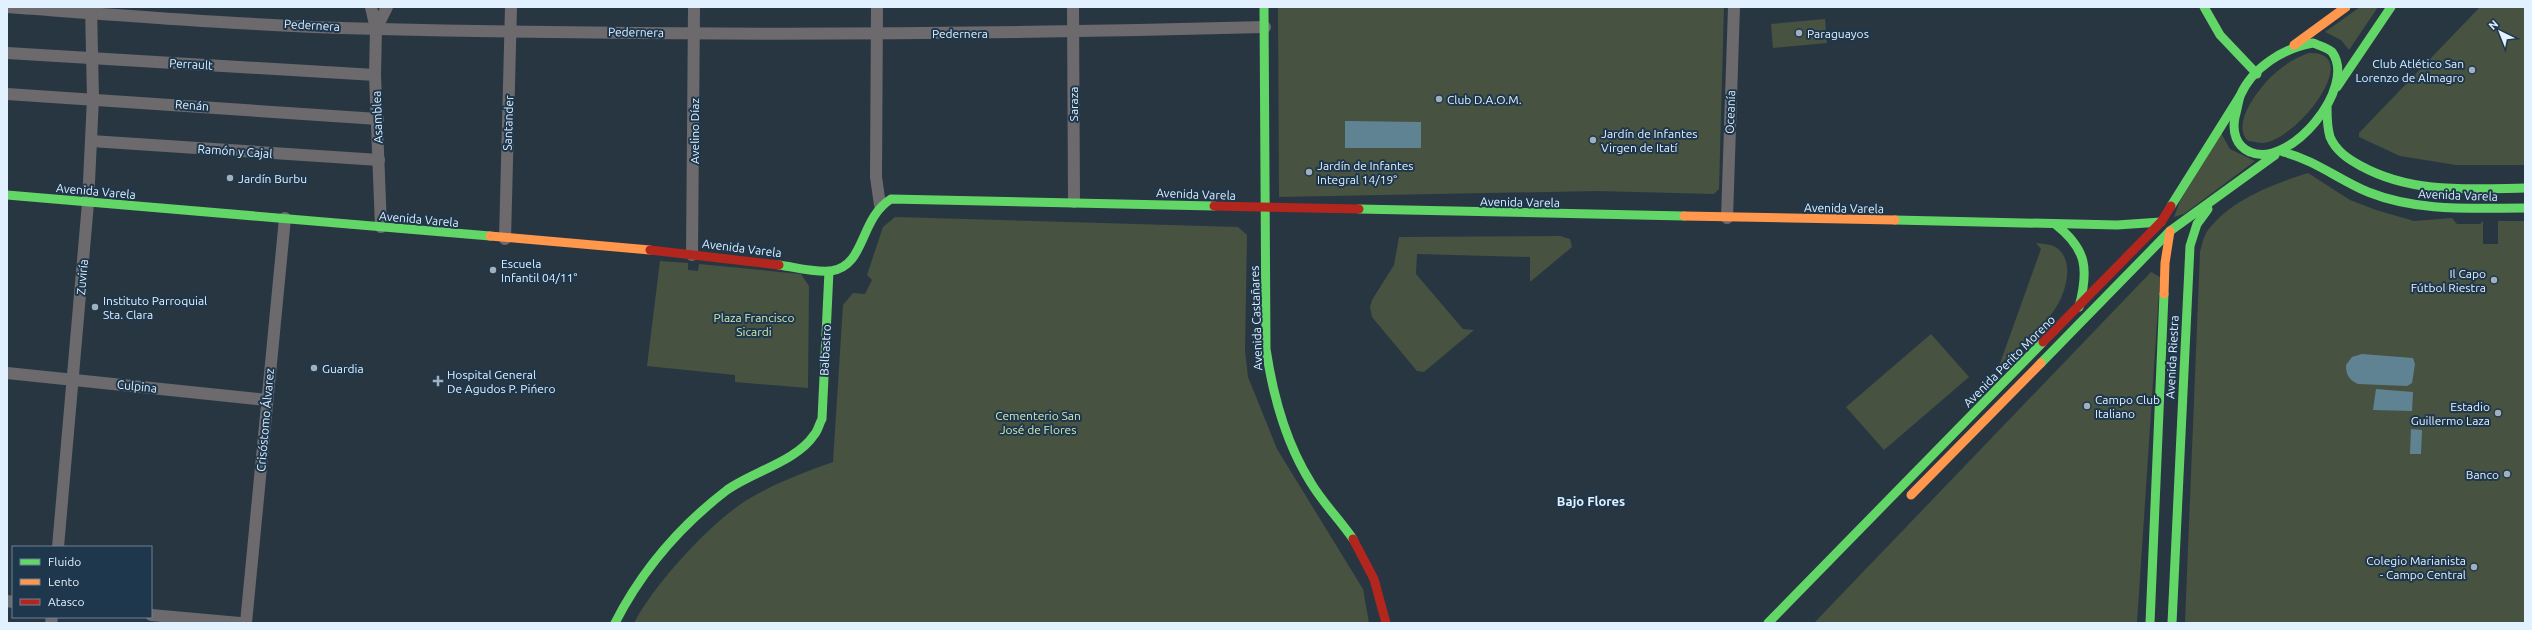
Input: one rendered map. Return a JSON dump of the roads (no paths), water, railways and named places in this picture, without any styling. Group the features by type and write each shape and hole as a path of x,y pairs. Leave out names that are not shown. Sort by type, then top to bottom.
{"main road":[{"name":"Avenida Castañares","path":"1264,7 1266,349 1276,403 1289,442 1306,476 1354,540 1368,566 1386,623"},
{"path":"2204,7 2208,17 2230,48 2257,74"},
{"path":"2346,7 2257,74 2240,96 2234,122 2238,142 2253,153 2262,156 2279,153 2300,139 2327,107 2334,92 2391,7"},
{"path":"2287,50 2313,43 2327,46 2332,51 2338,65 2334,92"},
{"name":"Avenida Perito Moreno","path":"1768,623 2161,222 2240,96"},
{"name":"Avenida Varela","path":"2327,107 2327,129 2332,144 2343,156 2388,180 2425,188 2525,188"},
{"name":"Avenida Varela","path":"2279,153 2309,158 2367,192 2416,207 2525,208"},
{"name":"Avenida Perito Moreno","path":"1906,500 2170,231 2279,153"},
{"name":"Avenida Varela","path":"7,195 88,203 285,218 692,255 829,271"},
{"name":"Avenida Riestra","path":"2150,623 2169,427 2190,246 2197,224 2219,196"},
{"name":"Avenida Varela","path":"880,205 891,199 2055,224 2117,225 2161,222"},
{"path":"829,271 839,270 854,257 870,218 880,205"},
{"path":"2161,222 2170,231"},
{"path":"2055,224 2073,239 2084,259 2086,275 2078,308"},
{"name":"Avenida Riestra","path":"2170,231 2165,263 2172,623"},
{"path":"2146,255 2158,254 2165,263"},
{"name":"Balbastro","path":"615,623 635,587 655,559 697,515 729,489 803,446 815,435 822,419 829,271"}],"street":[{"name":"Pedernera","path":"7,7 91,10 376,29 876,33 1073,32 1265,27"},
{"name":"Asamblea","path":"371,7 376,29 375,75 378,119 381,227"},
{"path":"376,29 387,7"},
{"name":"Santander","path":"505,239 511,7"},
{"name":"Avelino Díaz","path":"692,255 694,7"},
{"path":"877,7 876,177 880,205"},
{"name":"Saraza","path":"1073,7 1074,202"},
{"name":"Oceanía","path":"1726,218 1734,7"},
{"name":"Zuviría","path":"58,546 74,379 88,203 93,98 91,10"},
{"name":"Perrault","path":"7,53 375,75"},
{"name":"Renán","path":"7,94 93,98 378,119"},
{"name":"Ramón y Cajal","path":"91,142 379,160"},
{"name":"Crisóstomo Álvarez","path":"246,623 285,218"},
{"name":"Culpina","path":"7,373 267,400"},
{"path":"152,615 240,623"}],"water":[{"path":"1345,121 1421,122 1421,148 1345,148"},
{"path":"2362,354 2413,358 2415,364 2412,383 2407,386 2358,384 2350,379 2346,365 2352,357"},
{"path":"2376,389 2413,392 2412,411 2373,410"},
{"path":"2411,429 2422,430 2421,454 2410,454"}],"place":[{"name":"Paraguayos","path":"1799,33"},
{"name":"Club Atlético San Lorenzo de Almagro","path":"2472,70"},
{"name":"Club D.A.O.M.","path":"1439,99"},
{"name":"Jardín de Infantes Virgen de Itatí","path":"1593,140"},
{"name":"Jardín de Infantes Integral 14/19°","path":"1309,172"},
{"name":"Jardín Burbu","path":"230,178"},
{"name":"Escuela Infantil 04/11°","path":"493,270"},
{"name":"Il Capo Fútbol Riestra","path":"2494,280"},
{"name":"Instituto Parroquial Sta. Clara","path":"95,307"},
{"name":"Guardia","path":"314,368"},
{"name":"Hospital General De Agudos P. Pińero","path":"438,381"},
{"name":"Campo Club Italiano","path":"2087,406"},
{"name":"Estadio Guillermo Laza","path":"2498,413"},
{"name":"Banco","path":"2507,474"},
{"name":"Colegio Marianista - Campo Central","path":"2474,567"}],"district":[{"name":"Bajo Flores","path":"1591,501"}],"park label":[{"name":"Plaza Francisco Sicardi","path":"754,324"},
{"name":"Cementerio San José de Flores","path":"1038,422"}]}
